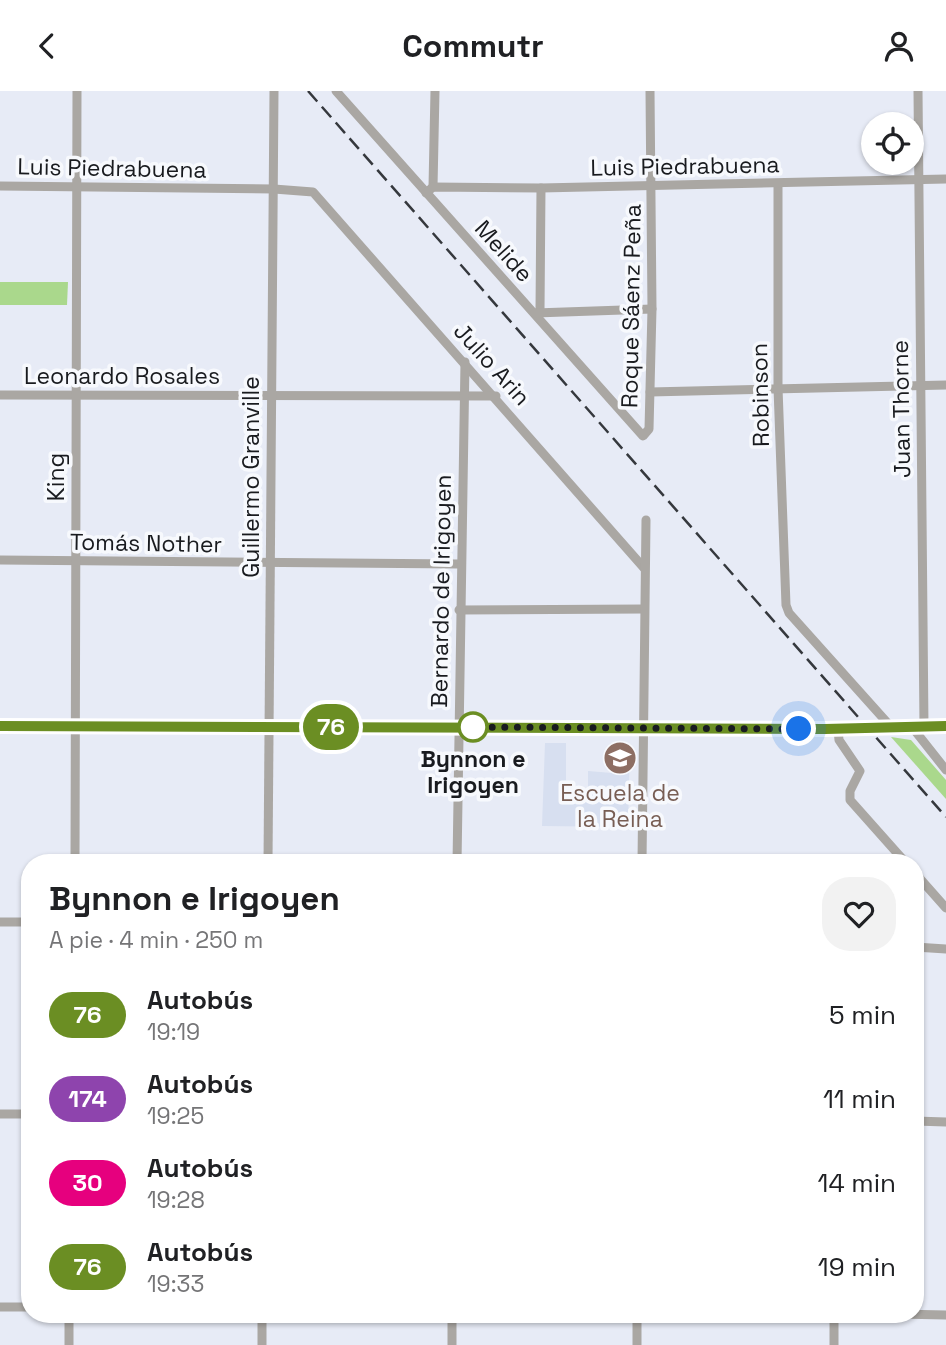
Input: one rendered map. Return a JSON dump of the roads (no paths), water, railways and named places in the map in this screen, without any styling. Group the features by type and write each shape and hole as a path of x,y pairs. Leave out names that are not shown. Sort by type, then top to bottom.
{"street":[{"name":"King","path":"75,854 77,91"},
{"name":"Guillermo Granville","path":"268,854 274,91"},
{"name":"Melide","path":"336,91 430,190 643,436"},
{"path":"430,190 435,91"},
{"name":"Roque Sáenz Peña","path":"643,436 649,429 652,309 650,91"},
{"name":"Juan Thorne","path":"918,91 924,727"},
{"name":"Luis Piedrabuena","path":"430,190 946,179"},
{"name":"Robinson","path":"778,184 779,388 786,605 789,613 892,728"},
{"name":"Luis Piedrabuena","path":"0,186 308,190"},
{"path":"541,188 537,313 652,309"},
{"name":"Julio Arin","path":"308,190 318,195 644,568"},
{"name":"Bernardo de Irigoyen","path":"457,854 465,362"},
{"path":"650,392 946,385"},
{"name":"Leonardo Rosales","path":"0,395 496,396"},
{"path":"642,854 646,520"},
{"name":"Tomás Nother","path":"0,560 460,564"},
{"path":"460,610 644,609"},
{"path":"0,726 838,729 946,726"},
{"path":"912,727 946,770"},
{"path":"838,729 839,740 860,771 850,791 850,800 898,854"},
{"path":"924,883 946,908"},
{"path":"0,922 21,922"},
{"path":"924,948 946,949"},
{"path":"0,1114 21,1114"},
{"path":"924,1121 946,1122"},
{"path":"0,1307 21,1307"},
{"path":"924,1315 946,1315"},
{"path":"69,1323 69,1345"},
{"path":"262,1323 262,1345"},
{"path":"452,1323 452,1345"},
{"path":"637,1323 637,1345"},
{"path":"834,1323 834,1345"}],"railway":[{"path":"308,91 946,817"}],"place":[{"name":"Bynnon e Irigoyen","path":"473,727"},
{"name":"Escuela de la Reina","path":"620,758"}]}
